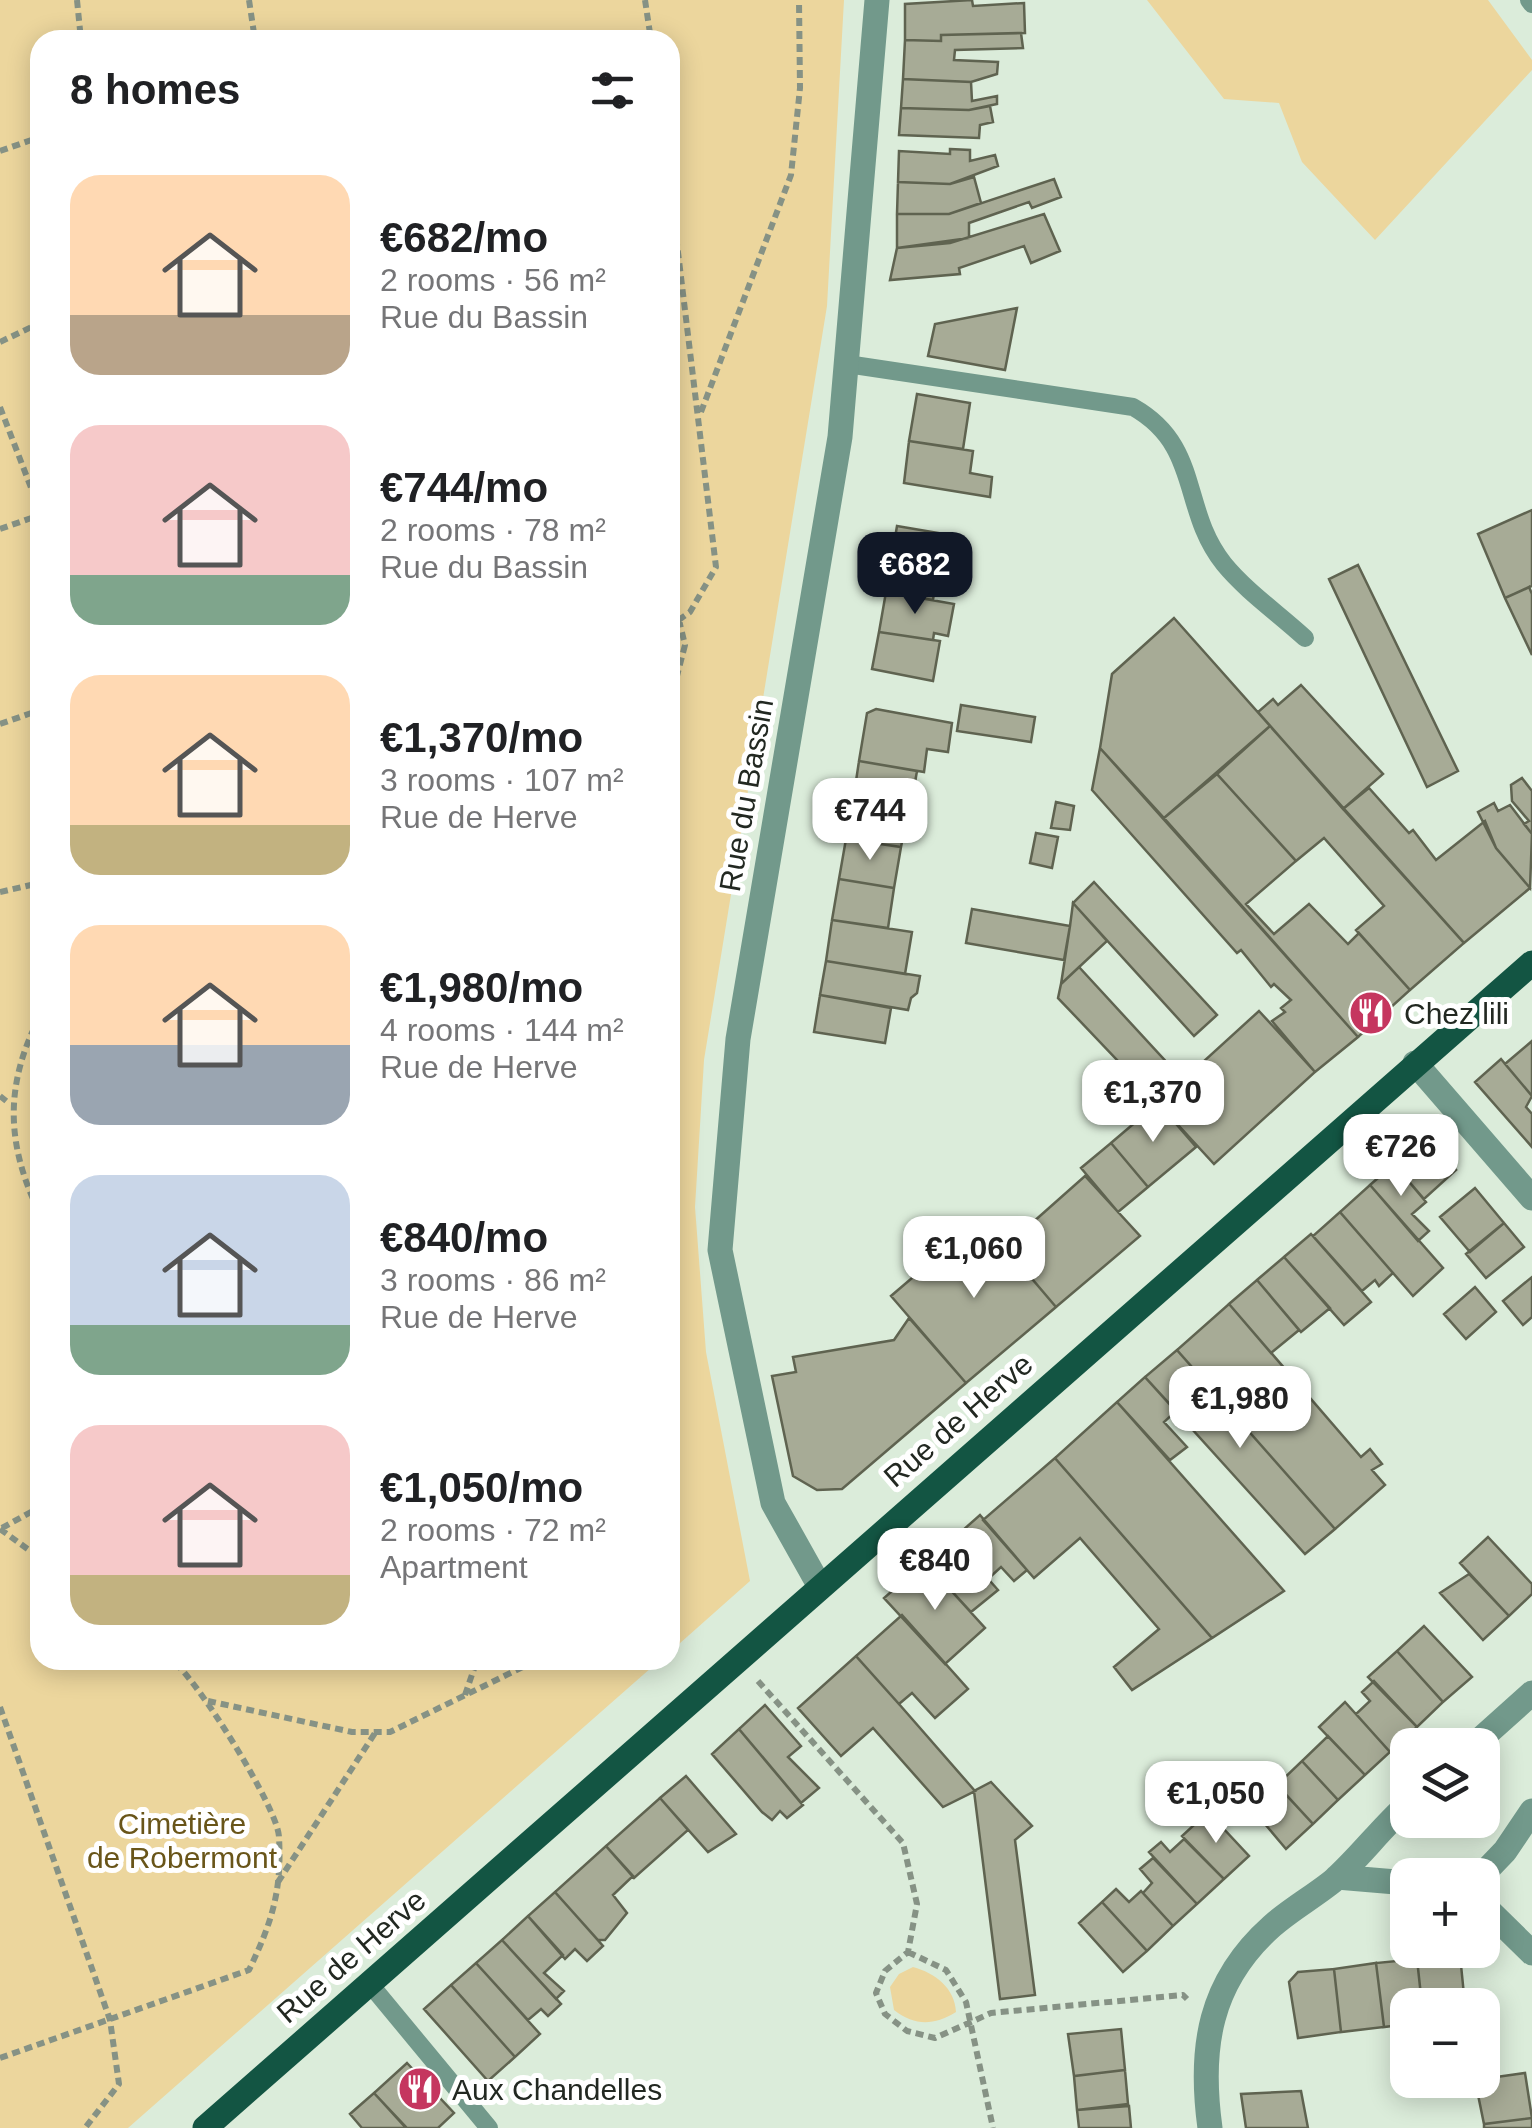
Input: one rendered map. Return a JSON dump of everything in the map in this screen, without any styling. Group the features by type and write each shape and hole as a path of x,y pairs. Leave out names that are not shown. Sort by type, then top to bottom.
{"main road":[{"name":"Rue de Herve","path":"205,2128 1532,963"}],"street":[{"name":"Rue du Bassin","path":"820,1585 792,1543 774,1504 720,1250 738,1039 840,437 877,0"},
{"path":"1415,1062 1532,1198"},
{"path":"1493,1728 1532,1693"},
{"path":"1499,1858 1532,1811"},
{"path":"1210,2128 1206,2049 1210,2021 1247,1950 1337,1877 1390,1823"},
{"path":"1337,1877 1390,1881"},
{"path":"1500,1922 1532,1953"}],"lane":[{"path":"847,364 1132,406 1156,420 1180,450 1196,510 1223,563 1305,638"},
{"path":"369,1983 490,2128"}],"path":[{"path":"77,0 81,30"},
{"path":"249,0 254,30"},
{"path":"645,0 649,30"},
{"path":"700,414 791,175 800,88 799,0"},
{"path":"0,151 30,140"},
{"path":"680,262 716,567 690,612 680,620 685,645 680,664"},
{"path":"0,342 30,328"},
{"path":"0,407 30,486"},
{"path":"0,529 30,517"},
{"path":"0,724 30,714"},
{"path":"0,892 30,885"},
{"path":"30,1045 10,1104 20,1175 30,1194"},
{"path":"0,1096 10,1104"},
{"path":"30,1512 1,1528 30,1550"},
{"path":"737,1660 903,1842 918,1904 908,1952 885,1971 876,1993 885,2014 908,2031 935,2038 991,2013 1183,1995 1210,2021"},
{"path":"0,2058 249,1970 275,1916 279,1832 220,1720 180,1670"},
{"path":"465,1696 474,1670"},
{"path":"206,1700 352,1732 390,1732 516,1670"},
{"path":"0,1707 110,2020 118,2084 85,2128"},
{"path":"277,1884 376,1732"},
{"path":"908,1952 946,1970 966,2002 993,2128"}],"green space":[{"name":"Cimetière de Robermont","path":"0,0 844,0 827,306 704,1060 695,1207 706,1352 750,1581 680,1643 680,30 30,30 30,1670 649,1670 128,2128 0,2128"},
{"path":"1147,0 1488,0 1532,60 1532,70 1375,240 1302,162 1279,103 1224,99"},
{"path":"913,1967 942,1983 952,1996 956,2012 924,2022 894,2010 890,1987 899,1974"}],"building":[{"path":"972,0 973,6 1024,3 1025,33 941,35 941,41 905,40 905,4"},
{"path":"1021,33 1023,48 955,50 954,60 998,62 997,74 971,82 903,79 905,40 941,41 941,35"},
{"path":"903,79 971,82 972,101 997,96 997,104 969,110 901,108"},
{"path":"990,106 993,122 980,125 979,138 899,135 901,108 969,110"},
{"path":"950,149 970,150 970,161 995,155 998,166 950,184 898,182 899,151 950,154"},
{"path":"974,177 981,203 949,214 897,214 898,182 950,184"},
{"path":"1054,179 1061,197 1032,208 1029,202 969,223 969,238 897,248 897,214 949,214"},
{"path":"1044,214 1060,251 1031,263 1024,246 959,268 960,274 890,280 897,248 950,243"},
{"path":"1017,308 1005,370 928,356 935,324"},
{"path":"917,394 970,403 963,449 909,441"},
{"path":"909,441 973,451 970,473 992,477 990,497 904,483"},
{"path":"1532,510 1532,586 1505,598 1478,534"},
{"path":"897,526 950,535 945,566 892,556"},
{"path":"892,556 938,564 933,600 886,592"},
{"path":"1358,565 1458,771 1427,787 1329,579"},
{"path":"1529,587 1532,594 1532,655 1505,598"},
{"path":"886,592 954,604 948,636 934,633 933,640 879,632"},
{"path":"1174,618 1270,726 1164,818 1100,748 1112,674"},
{"path":"879,632 940,641 933,681 872,669"},
{"path":"1301,685 1383,774 1343,809 1258,712 1273,699 1278,705"},
{"path":"961,705 1035,717 1031,742 957,731"},
{"path":"876,709 952,723 948,752 927,749 924,772 859,761 867,713"},
{"path":"1270,726 1464,943 1410,990 1356,930 1384,906 1324,838 1296,861 1217,774"},
{"path":"1100,748 1358,1037 1315,1072 1272,1021 1285,1012 1281,1008 1291,1000 1274,984 1271,987 1241,950 1237,953 1092,790"},
{"path":"859,761 917,771 910,811 853,801"},
{"path":"1217,774 1296,861 1246,904 1274,934 1309,904 1348,944 1359,933 1410,990 1358,1037 1164,818"},
{"path":"1522,778 1532,791 1532,834 1524,824 1529,821 1512,801 1511,785"},
{"path":"1369,788 1409,833 1413,830 1436,860 1485,821 1496,848 1530,888 1464,943 1343,809"},
{"path":"853,801 908,810 901,847 846,839"},
{"path":"1056,802 1074,806 1070,830 1051,828"},
{"path":"1494,803 1498,811 1510,805 1532,834 1530,888 1496,848 1478,812"},
{"path":"1036,833 1058,837 1052,868 1030,863"},
{"path":"846,839 901,847 894,888 839,879"},
{"path":"839,879 894,888 888,928 832,920"},
{"path":"1094,882 1217,1015 1194,1036 1073,903"},
{"path":"1073,903 1107,941 1061,984 1070,926"},
{"path":"972,909 1070,926 1064,960 966,943"},
{"path":"832,920 912,932 905,974 826,961"},
{"path":"826,961 920,976 917,993 908,1010 820,995"},
{"path":"1079,967 1183,1080 1158,1103 1058,998 1061,984"},
{"path":"820,995 891,1008 885,1043 814,1032"},
{"path":"1259,1011 1315,1072 1214,1164 1158,1103"},
{"path":"1532,1041 1532,1096 1505,1064"},
{"path":"1501,1059 1532,1096 1526,1107 1532,1114 1532,1147 1475,1082"},
{"path":"1158,1103 1196,1147 1148,1187 1111,1143"},
{"path":"1111,1143 1148,1187 1118,1212 1081,1168"},
{"path":"1421,1143 1433,1144 1456,1170 1424,1199 1394,1164"},
{"path":"1394,1164 1426,1202 1412,1214 1429,1231 1418,1241 1370,1185"},
{"path":"1085,1176 1140,1236 1056,1307 1005,1247"},
{"path":"1370,1185 1443,1268 1413,1296 1340,1212"},
{"path":"1475,1188 1504,1223 1470,1252 1440,1217"},
{"path":"1340,1212 1393,1273 1379,1286 1375,1280 1362,1291 1313,1236"},
{"path":"981,1219 1056,1307 966,1383 891,1296"},
{"path":"1504,1223 1524,1247 1486,1278 1466,1254"},
{"path":"1311,1234 1371,1302 1344,1325 1284,1257"},
{"path":"1284,1257 1330,1308 1301,1332 1257,1280"},
{"path":"1532,1277 1532,1317 1523,1325 1503,1301"},
{"path":"1257,1280 1299,1330 1271,1353 1229,1304"},
{"path":"1475,1287 1496,1312 1466,1339 1444,1314"},
{"path":"1229,1304 1361,1457 1370,1449 1382,1464 1372,1470 1385,1485 1335,1529 1177,1350"},
{"path":"909,1318 966,1383 842,1489 817,1490 793,1476 772,1376 796,1372 793,1357 894,1340"},
{"path":"1177,1350 1335,1529 1305,1554 1145,1377"},
{"path":"1145,1377 1176,1411 1164,1422 1187,1447 1170,1460 1117,1402"},
{"path":"1117,1402 1284,1591 1212,1638 1055,1458"},
{"path":"1055,1458 1212,1638 1132,1690 1114,1667 1159,1629 1080,1538 1034,1578 983,1520"},
{"path":"980,1515 1027,1570 1014,1581 1001,1567 988,1579 953,1539"},
{"path":"1488,1537 1532,1584 1532,1594 1509,1616 1460,1563"},
{"path":"953,1539 998,1590 971,1612 925,1562"},
{"path":"925,1562 985,1628 945,1664 884,1598"},
{"path":"1469,1574 1509,1616 1483,1640 1440,1593"},
{"path":"902,1615 968,1689 935,1718 912,1693 899,1704 856,1656"},
{"path":"1424,1626 1472,1677 1443,1702 1397,1651"},
{"path":"1397,1651 1443,1702 1417,1727 1368,1677"},
{"path":"856,1656 975,1791 943,1807 873,1728 841,1756 798,1708"},
{"path":"1374,1681 1417,1727 1390,1728 1390,1752 1356,1714 1370,1701 1362,1692"},
{"path":"1345,1702 1390,1752 1365,1775 1319,1727"},
{"path":"765,1705 801,1746 788,1757 819,1788 801,1803 739,1729"},
{"path":"739,1729 803,1805 787,1818 780,1811 772,1820 762,1812 712,1754"},
{"path":"1328,1736 1365,1775 1338,1800 1302,1761"},
{"path":"1302,1761 1338,1800 1313,1824 1277,1785"},
{"path":"1268,1775 1313,1824 1286,1849 1243,1798"},
{"path":"686,1776 736,1834 708,1852 660,1798"},
{"path":"991,1782 1032,1826 1015,1840 1035,1995 1000,1999 974,1791"},
{"path":"660,1798 688,1830 634,1878 606,1846"},
{"path":"1208,1812 1249,1856 1224,1879 1182,1836"},
{"path":"1184,1839 1224,1879 1197,1904 1149,1852 1161,1842 1170,1852"},
{"path":"606,1846 633,1876 613,1895 627,1913 605,1940 598,1940 555,1892"},
{"path":"1153,1858 1197,1904 1173,1926 1143,1893 1152,1883 1140,1869"},
{"path":"1116,1889 1129,1902 1141,1891 1173,1926 1147,1951 1102,1902"},
{"path":"555,1892 603,1946 587,1961 575,1949 565,1959 528,1916"},
{"path":"1102,1902 1147,1951 1123,1972 1079,1923"},
{"path":"528,1916 563,1955 544,1973 564,1991 556,1999 502,1940"},
{"path":"502,1940 561,2004 548,2016 541,2009 528,2020 476,1963"},
{"path":"1390,1962 1390,1968 1418,1968 1420,1988 1390,1988 1390,2026 1384,2027 1376,1963"},
{"path":"476,1963 540,2034 515,2057 451,1985"},
{"path":"1376,1963 1384,2027 1341,2032 1334,1969"},
{"path":"1418,1968 1461,1968 1463,1988 1420,1988"},
{"path":"1334,1969 1341,2032 1298,2038 1289,1982 1298,1972"},
{"path":"451,1985 515,2057 488,2081 424,2009"},
{"path":"1121,2029 1125,2070 1074,2076 1068,2034"},
{"path":"407,2063 454,2113 438,2128 407,2128 374,2093"},
{"path":"1125,2070 1128,2104 1077,2110 1074,2076"},
{"path":"1525,2073 1532,2118 1484,2124 1479,2098 1500,2098 1500,2076"},
{"path":"1301,2091 1308,2128 1246,2128 1241,2094"},
{"path":"374,2093 406,2128 362,2128 350,2114"},
{"path":"1129,2106 1131,2128 1079,2128 1077,2110"},
{"path":"1532,2118 1532,2128 1484,2128 1484,2124"}],"place":[{"name":"Chez lili","path":"1371,1013"},
{"name":"Aux Chandelles","path":"420,2089"}]}
